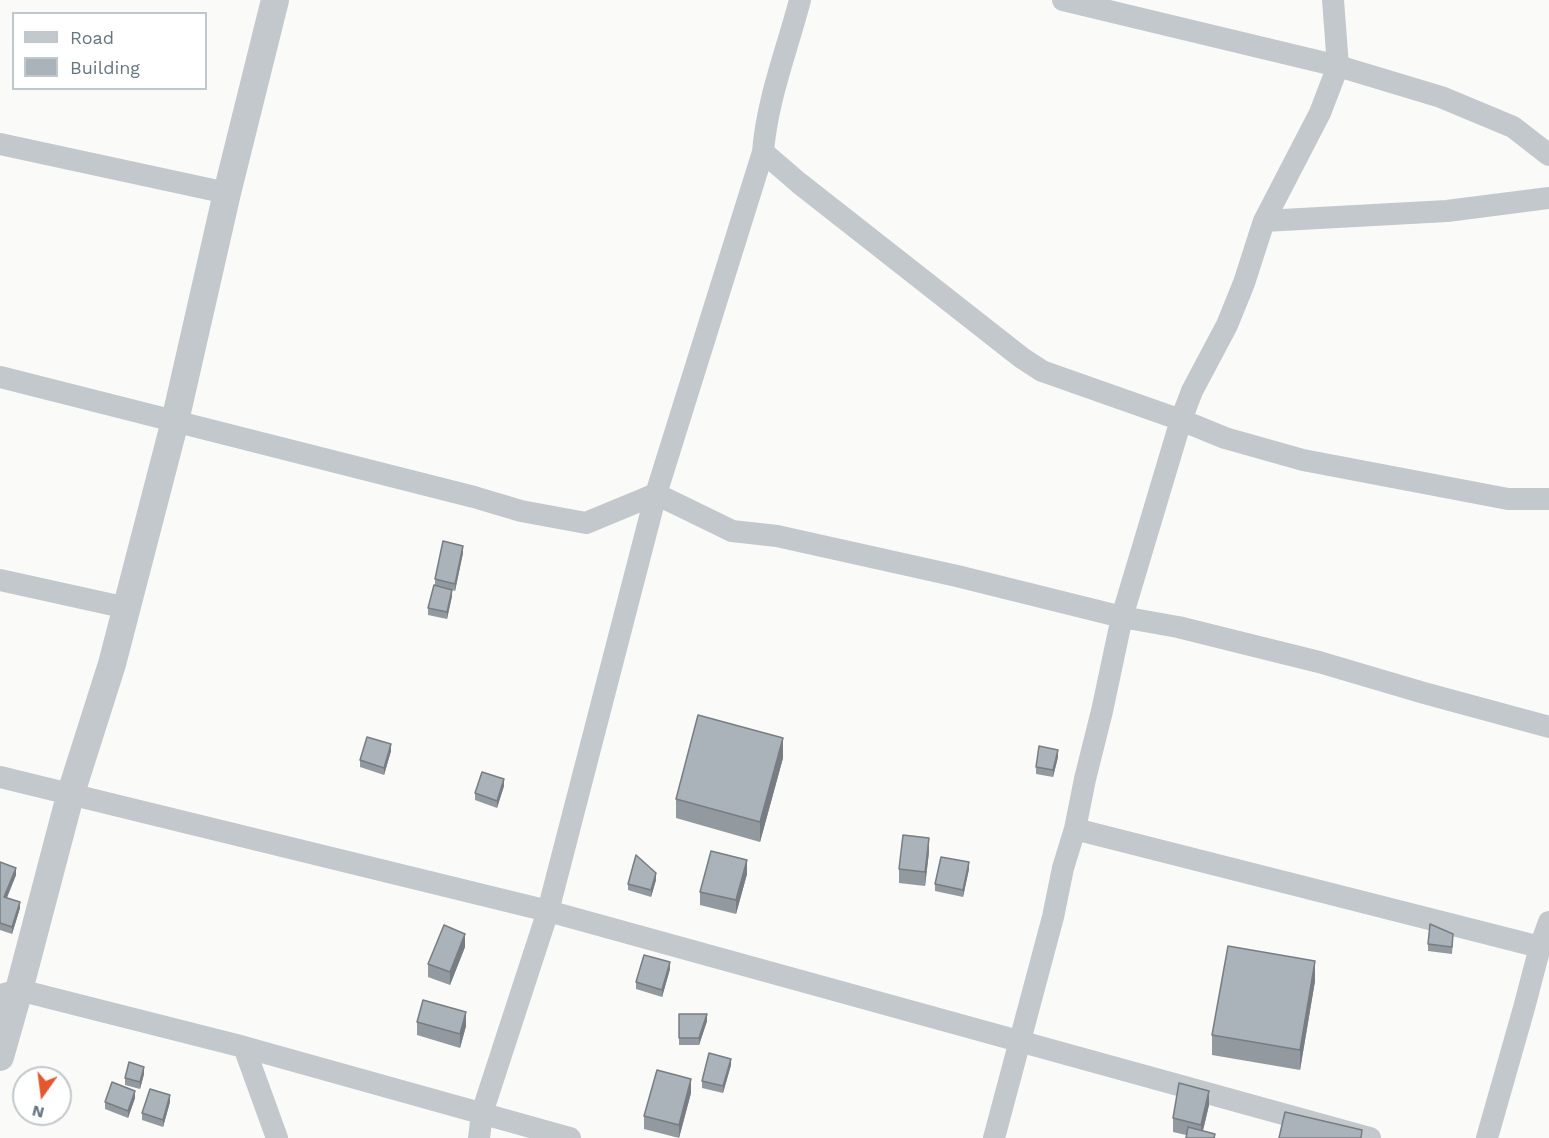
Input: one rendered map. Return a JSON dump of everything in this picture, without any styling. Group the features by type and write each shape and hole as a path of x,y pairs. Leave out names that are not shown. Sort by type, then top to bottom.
{"street":[{"path":"0,1057 10,992 112,664 127,608 175,421 274,0"},
{"path":"479,1138 482,1113 548,911 656,495 763,152 765,129 773,96 800,0"},
{"path":"1063,0 1338,66 1441,97 1513,127 1549,155"},
{"path":"994,1138 1053,917 1063,868 1076,830 1085,779 1122,617 1181,420 1192,391 1231,315 1264,221 1320,113 1338,66 1333,0"},
{"path":"0,144 227,193"},
{"path":"763,152 799,183 1022,358 1042,371 1225,438 1303,460 1508,499 1549,499"},
{"path":"1264,221 1446,211 1549,198"},
{"path":"0,377 521,511 586,523 656,495 732,531 777,536 957,576 1122,617 1178,627 1319,662 1549,727"},
{"path":"0,580 127,608"},
{"path":"0,777 70,796 548,911 1370,1138"},
{"path":"1076,830 1540,947"},
{"path":"1486,1138 1549,922"},
{"path":"10,992 244,1047 570,1138"},
{"path":"244,1047 277,1138"}],"building":[{"path":"443,541 463,546 455,584 435,579"},
{"path":"434,585 452,590 447,612 428,608"},
{"path":"698,715 783,738 760,822 676,799"},
{"path":"367,737 391,744 384,768 360,760"},
{"path":"1039,746 1058,750 1053,770 1036,767"},
{"path":"482,772 504,779 497,801 475,793"},
{"path":"903,835 929,838 925,872 899,869"},
{"path":"711,851 747,860 736,900 700,892"},
{"path":"636,855 656,873 651,890 628,884"},
{"path":"941,857 969,862 963,890 935,884"},
{"path":"0,862 16,868 4,897 20,902 12,927 0,923"},
{"path":"1430,924 1453,934 1452,947 1428,944"},
{"path":"444,925 465,934 450,972 428,964"},
{"path":"1228,946 1315,961 1300,1050 1212,1035"},
{"path":"644,955 670,962 662,990 636,982"},
{"path":"423,1000 466,1012 460,1034 417,1022"},
{"path":"679,1014 707,1014 699,1038 679,1038"},
{"path":"709,1053 731,1059 723,1086 702,1081"},
{"path":"129,1062 144,1067 140,1082 125,1078"},
{"path":"657,1070 691,1079 679,1125 644,1116"},
{"path":"112,1082 135,1091 128,1111 105,1102"},
{"path":"1179,1083 1209,1091 1201,1125 1173,1118"},
{"path":"150,1089 170,1095 163,1120 142,1113"},
{"path":"1285,1112 1362,1130 1361,1138 1279,1138"},
{"path":"1188,1127 1215,1134 1214,1138 1186,1138"}]}
